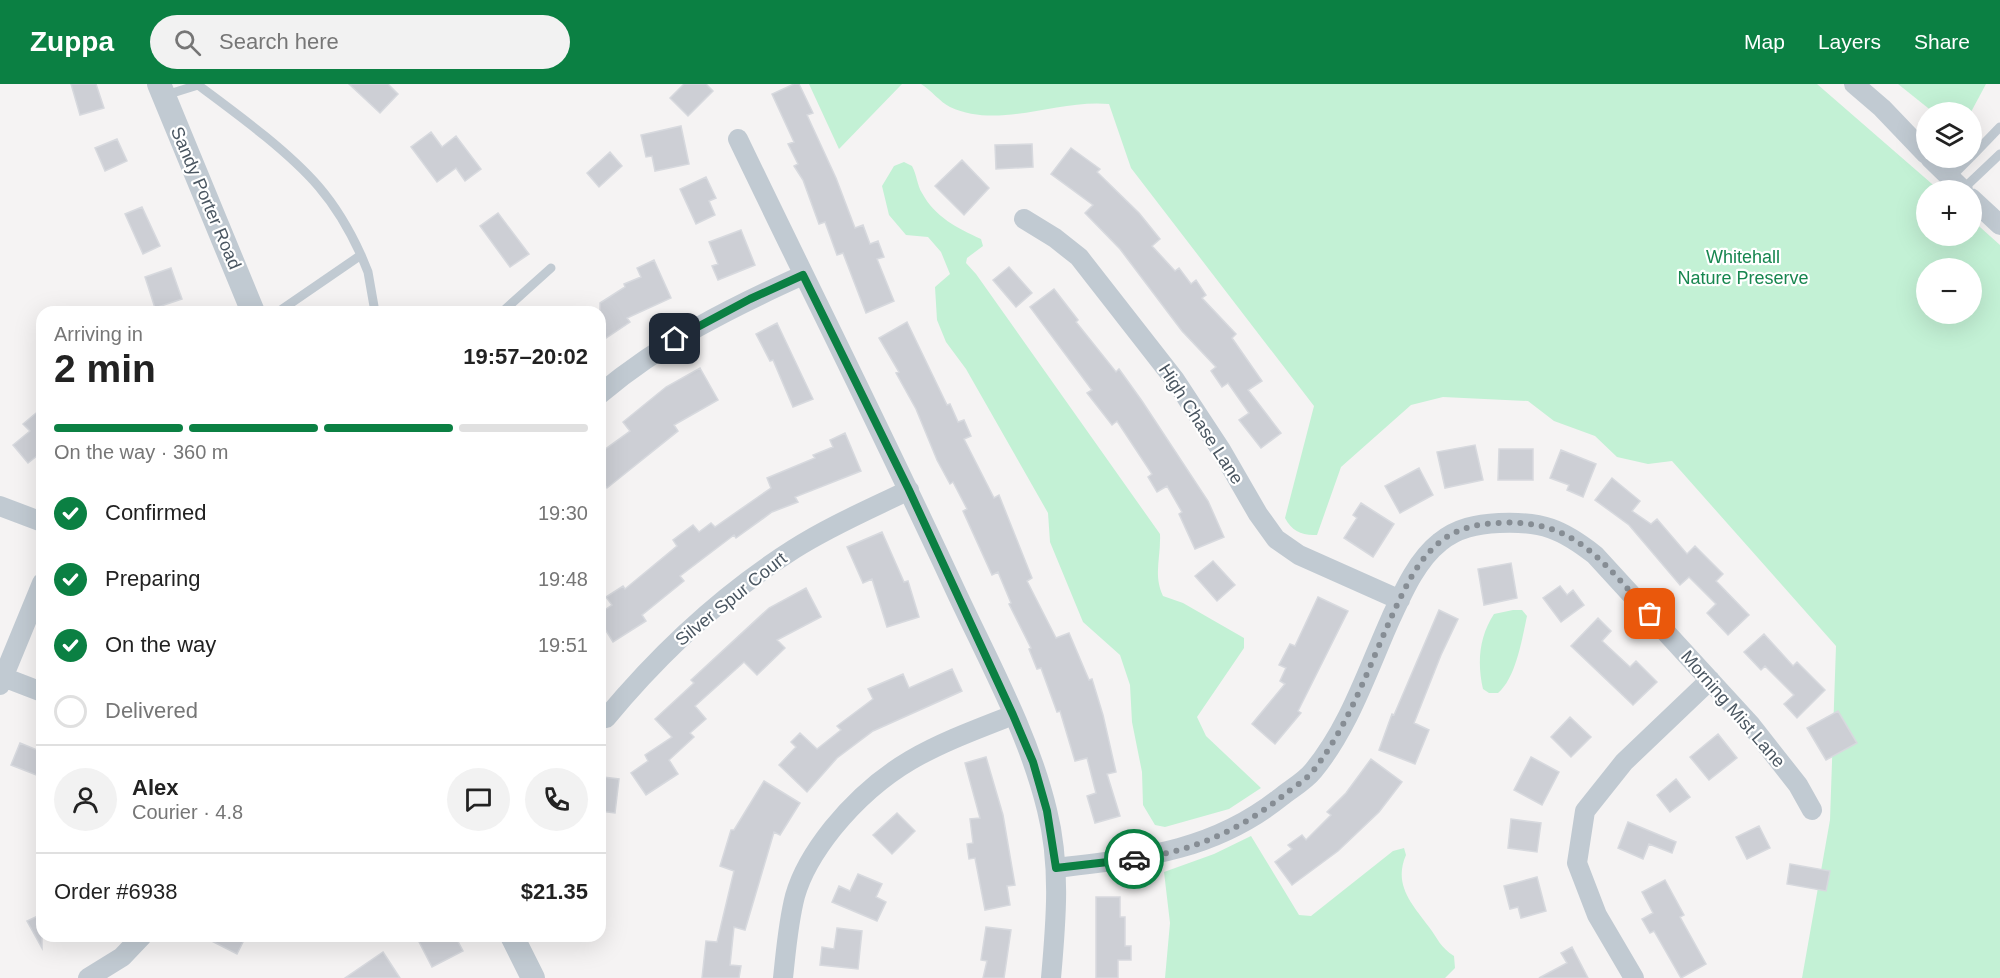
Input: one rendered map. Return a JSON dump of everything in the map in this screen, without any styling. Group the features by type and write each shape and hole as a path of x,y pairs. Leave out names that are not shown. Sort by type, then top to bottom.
{"street":[{"path":"1854,84 1882,108 1916,144"},
{"name":"Sandy Porter Road","path":"161,90 251,306"},
{"path":"738,139 909,490 1033,762 1047,811 1056,868 1056,918 1051,978"},
{"path":"1940,168 1952,180"},
{"path":"1982,208 2000,225"},
{"name":"High Chase Lane","path":"1024,219 1061,242 1079,257 1175,380 1276,539 1299,555 1400,600"},
{"path":"606,388 656,351 695,326 803,275"},
{"name":"Silver Spur Court","path":"606,718 659,658 764,569 819,534 909,490"},
{"path":"0,506 36,520"},
{"name":"Morning Mist Lane","path":"1056,868 1148,857 1190,847 1232,831 1272,805 1312,772 1340,730 1400,600 1425,558 1438,543 1454,533 1488,524 1517,522 1543,525 1570,535 1595,555 1750,724 1791,776 1812,810"},
{"path":"36,598 2,681 36,690"},
{"path":"1634,978 1597,915 1577,863 1585,811 1617,769 1710,680"},
{"path":"783,978 796,895 814,851 847,812 882,777 921,753 1013,715"},
{"path":"88,978 122,957 136,942"},
{"path":"515,942 533,978"}],"lane":[{"path":"161,90 198,85 250,124 319,187 347,226 361,255 368,272 374,306"},
{"path":"1982,146 2000,127"},
{"path":"1966,180 2000,154"},
{"path":"287,306 361,255"},
{"path":"509,306 551,268"}],"green space":[{"path":"809,84 902,84 839,149"},
{"name":"Whitehall Nature Preserve","path":"921,84 1817,84 1927,180 1916,180 1916,246 1982,246 1982,229 2000,245 2000,978 1802,978 1830,820 1836,646 1672,461 1648,464 1617,457 1595,436 1554,421 1528,401 1443,397 1411,405 1341,467 1317,535 1298,532 1285,518 1314,406 1131,168 1109,104 1069,106 989,116 969,113 950,107"},
{"path":"1898,84 1986,84 1976,102 1920,102"},
{"path":"904,162 912,166 920,190 933,209 955,226 981,239 983,246 967,258 966,263 1160,534 1158,581 1163,596 1183,603 1244,638 1244,648 1197,717 1206,736 1261,788 1229,809 1165,827 1155,825 1143,805 1142,772 1132,722 1130,685 1120,655 1083,622 1050,542 1048,513 966,369 946,342 937,320 935,287 950,274 941,252 928,237 906,235 889,215 882,186 894,166"},
{"path":"1522,610 1527,616 1517,658 1504,686 1498,693 1489,693 1483,689 1481,679 1482,641 1494,614"},
{"path":"1251,836 1299,915 1311,916 1393,851 1404,848 1406,855 1402,876 1406,894 1440,943 1454,956 1455,968 1445,978 1165,978 1170,923 1164,872 1214,854"}],"building":[{"path":"71,84 96,84 104,108 80,115"},
{"path":"349,84 388,84 398,94 380,113"},
{"path":"684,84 706,84 713,91 688,116 670,98"},
{"path":"799,84 813,113 807,115 836,178 855,228 863,225 870,244 878,241 884,257 877,259 894,301 866,313 843,253 837,255 825,222 819,224 803,180 794,166 798,164 788,144 794,142 772,94"},
{"path":"681,126 689,164 655,171 652,156 646,157 641,135"},
{"path":"431,132 442,147 456,136 481,169 465,181 456,168 437,182 411,147"},
{"path":"117,139 127,161 105,171 95,148"},
{"path":"1032,144 1033,167 996,169 995,145"},
{"path":"1071,148 1100,169 1097,172 1139,213 1160,239 1152,246 1175,271 1179,268 1191,284 1196,280 1206,295 1202,298 1236,334 1232,338 1262,381 1248,390 1281,433 1261,448 1239,420 1249,413 1228,383 1222,387 1211,371 1216,367 1182,331 1120,249 1085,213 1093,205 1051,174"},
{"path":"610,152 622,166 599,187 587,173"},
{"path":"962,160 989,188 964,215 935,186"},
{"path":"706,177 716,198 709,201 715,215 696,224 680,189"},
{"path":"142,207 160,246 143,254 125,214"},
{"path":"498,213 529,254 510,267 480,226"},
{"path":"741,230 755,265 718,280 712,266 718,264 709,242"},
{"path":"654,260 671,298 627,318 630,322 606,338 606,306 600,306 600,303 625,287 624,284 641,277 637,268"},
{"path":"1009,267 1032,293 1016,307 993,280"},
{"path":"171,268 182,299 154,306 145,277"},
{"path":"1054,289 1078,320 1076,322 1116,372 1119,369 1142,401 1208,501 1224,537 1195,549 1179,514 1182,512 1167,486 1157,492 1148,477 1152,474 1117,421 1112,425 1087,393 1092,390 1030,307"},
{"path":"907,322 947,405 950,404 958,422 964,420 971,436 964,439 994,498 999,495 1032,578 1027,581 1056,638 1069,633 1089,680 1092,679 1116,772 1107,774 1120,816 1095,823 1087,796 1096,793 1087,758 1075,761 1060,711 1057,712 1041,668 1037,669 1029,649 1031,648 1009,604 1011,603 998,572 992,575 963,511 967,509 953,482 950,484 937,460 916,409 896,373 899,372 879,338"},
{"path":"777,323 813,399 793,407 773,360 770,361 756,334"},
{"path":"700,368 718,400 674,425 678,431 607,488 606,449 630,431 623,422 666,387"},
{"path":"36,413 36,457 28,463 13,445 30,431 23,424"},
{"path":"845,433 861,471 795,497 798,502 772,512 736,538 734,535 680,576 684,581 642,615 646,621 613,642 606,631 606,609 612,605 606,597 623,586 625,589 677,546 673,540 693,525 699,532 711,523 715,527 771,488 767,478 815,458 813,455 833,447 830,440"},
{"path":"1475,445 1483,480 1445,488 1437,452"},
{"path":"1499,449 1533,449 1533,480 1498,480"},
{"path":"1561,450 1596,464 1583,497 1567,490 1569,485 1550,478"},
{"path":"1419,468 1433,495 1400,513 1385,486"},
{"path":"1612,478 1640,501 1632,511 1651,524 1657,519 1687,554 1695,546 1723,574 1716,581 1749,615 1728,635 1707,613 1716,604 1689,577 1680,585 1629,525 1595,500"},
{"path":"1361,503 1394,524 1373,557 1344,538 1357,518 1353,515"},
{"path":"882,532 904,582 908,581 919,617 887,627 872,579 863,583 847,547"},
{"path":"1213,561 1235,585 1217,601 1195,576"},
{"path":"1511,563 1517,598 1484,605 1478,569"},
{"path":"1560,586 1567,595 1573,590 1584,605 1561,622 1543,598"},
{"path":"806,588 821,617 777,640 785,648 757,675 744,662 695,706 706,719 690,733 694,737 669,760 678,774 646,795 631,773 648,761 645,755 672,737 655,719 694,683 691,680 769,608"},
{"path":"1318,597 1348,611 1298,711 1301,713 1275,744 1252,724 1285,684 1280,681 1286,668 1279,665 1290,644 1295,646"},
{"path":"1439,610 1458,619 1414,723 1429,730 1415,764 1379,750 1392,714 1394,715"},
{"path":"1598,618 1611,631 1602,641 1630,667 1636,661 1657,682 1633,705 1571,646"},
{"path":"1764,634 1793,666 1797,662 1825,690 1797,718 1784,704 1794,695 1765,666 1761,670 1744,652"},
{"path":"952,669 962,691 873,731 837,758 807,792 779,765 796,747 791,742 800,733 817,749 841,730 837,726 873,699 868,689 903,674 909,688"},
{"path":"1838,711 1857,743 1826,760 1807,728"},
{"path":"1570,717 1591,737 1571,757 1551,737"},
{"path":"1718,734 1737,758 1709,780 1690,757"},
{"path":"20,743 36,750 36,775 11,765"},
{"path":"986,757 1003,815 1015,885 1007,886 1010,905 985,910 975,858 969,859 967,844 973,843 970,819 980,818 965,763"},
{"path":"1531,757 1559,772 1542,805 1514,790"},
{"path":"1371,759 1402,782 1379,812 1338,851 1292,885 1275,862 1292,849 1288,845 1302,835 1306,840 1331,815 1327,812 1346,793"},
{"path":"606,777 619,779 615,813 606,812"},
{"path":"1676,779 1690,797 1670,812 1657,795"},
{"path":"764,781 800,803 780,835 774,832 745,930 734,927 730,965 741,966 739,978 702,978 706,941 717,942 734,871 720,866 731,830 734,830"},
{"path":"897,813 915,831 892,854 873,835"},
{"path":"1511,819 1541,823 1537,852 1508,848"},
{"path":"1628,822 1676,842 1672,853 1649,844 1643,859 1618,848"},
{"path":"1759,826 1770,848 1747,859 1736,837"},
{"path":"1790,864 1830,871 1826,891 1787,884"},
{"path":"858,874 882,884 876,897 886,902 877,921 832,902 839,886 850,891"},
{"path":"1537,877 1546,911 1521,918 1518,907 1510,909 1504,886"},
{"path":"1665,880 1684,915 1680,917 1706,964 1681,978 1654,931 1650,933 1642,919 1653,913 1642,892"},
{"path":"1096,897 1120,897 1120,917 1125,917 1125,946 1131,946 1131,960 1118,960 1118,978 1096,978"},
{"path":"36,917 36,937 27,921"},
{"path":"986,927 1011,930 1004,978 983,978 987,961 981,960"},
{"path":"837,928 862,931 858,969 820,965 822,947 834,949"},
{"path":"214,942 243,942 237,954"},
{"path":"419,942 458,942 463,951 432,967"},
{"path":"1572,947 1588,978 1539,978 1567,963 1561,953"},
{"path":"383,952 400,978 345,978"}],"way so far":[{"path":"1134,859 1190,847 1232,831 1272,805 1312,772 1340,730 1407,586 1438,543 1454,533 1469,527 1517,522 1543,525 1570,535 1595,555 1650,614"}],"route":[{"path":"675,339 695,326 803,275 909,490 1013,715 1033,762 1047,811 1056,868 1134,859"}]}
